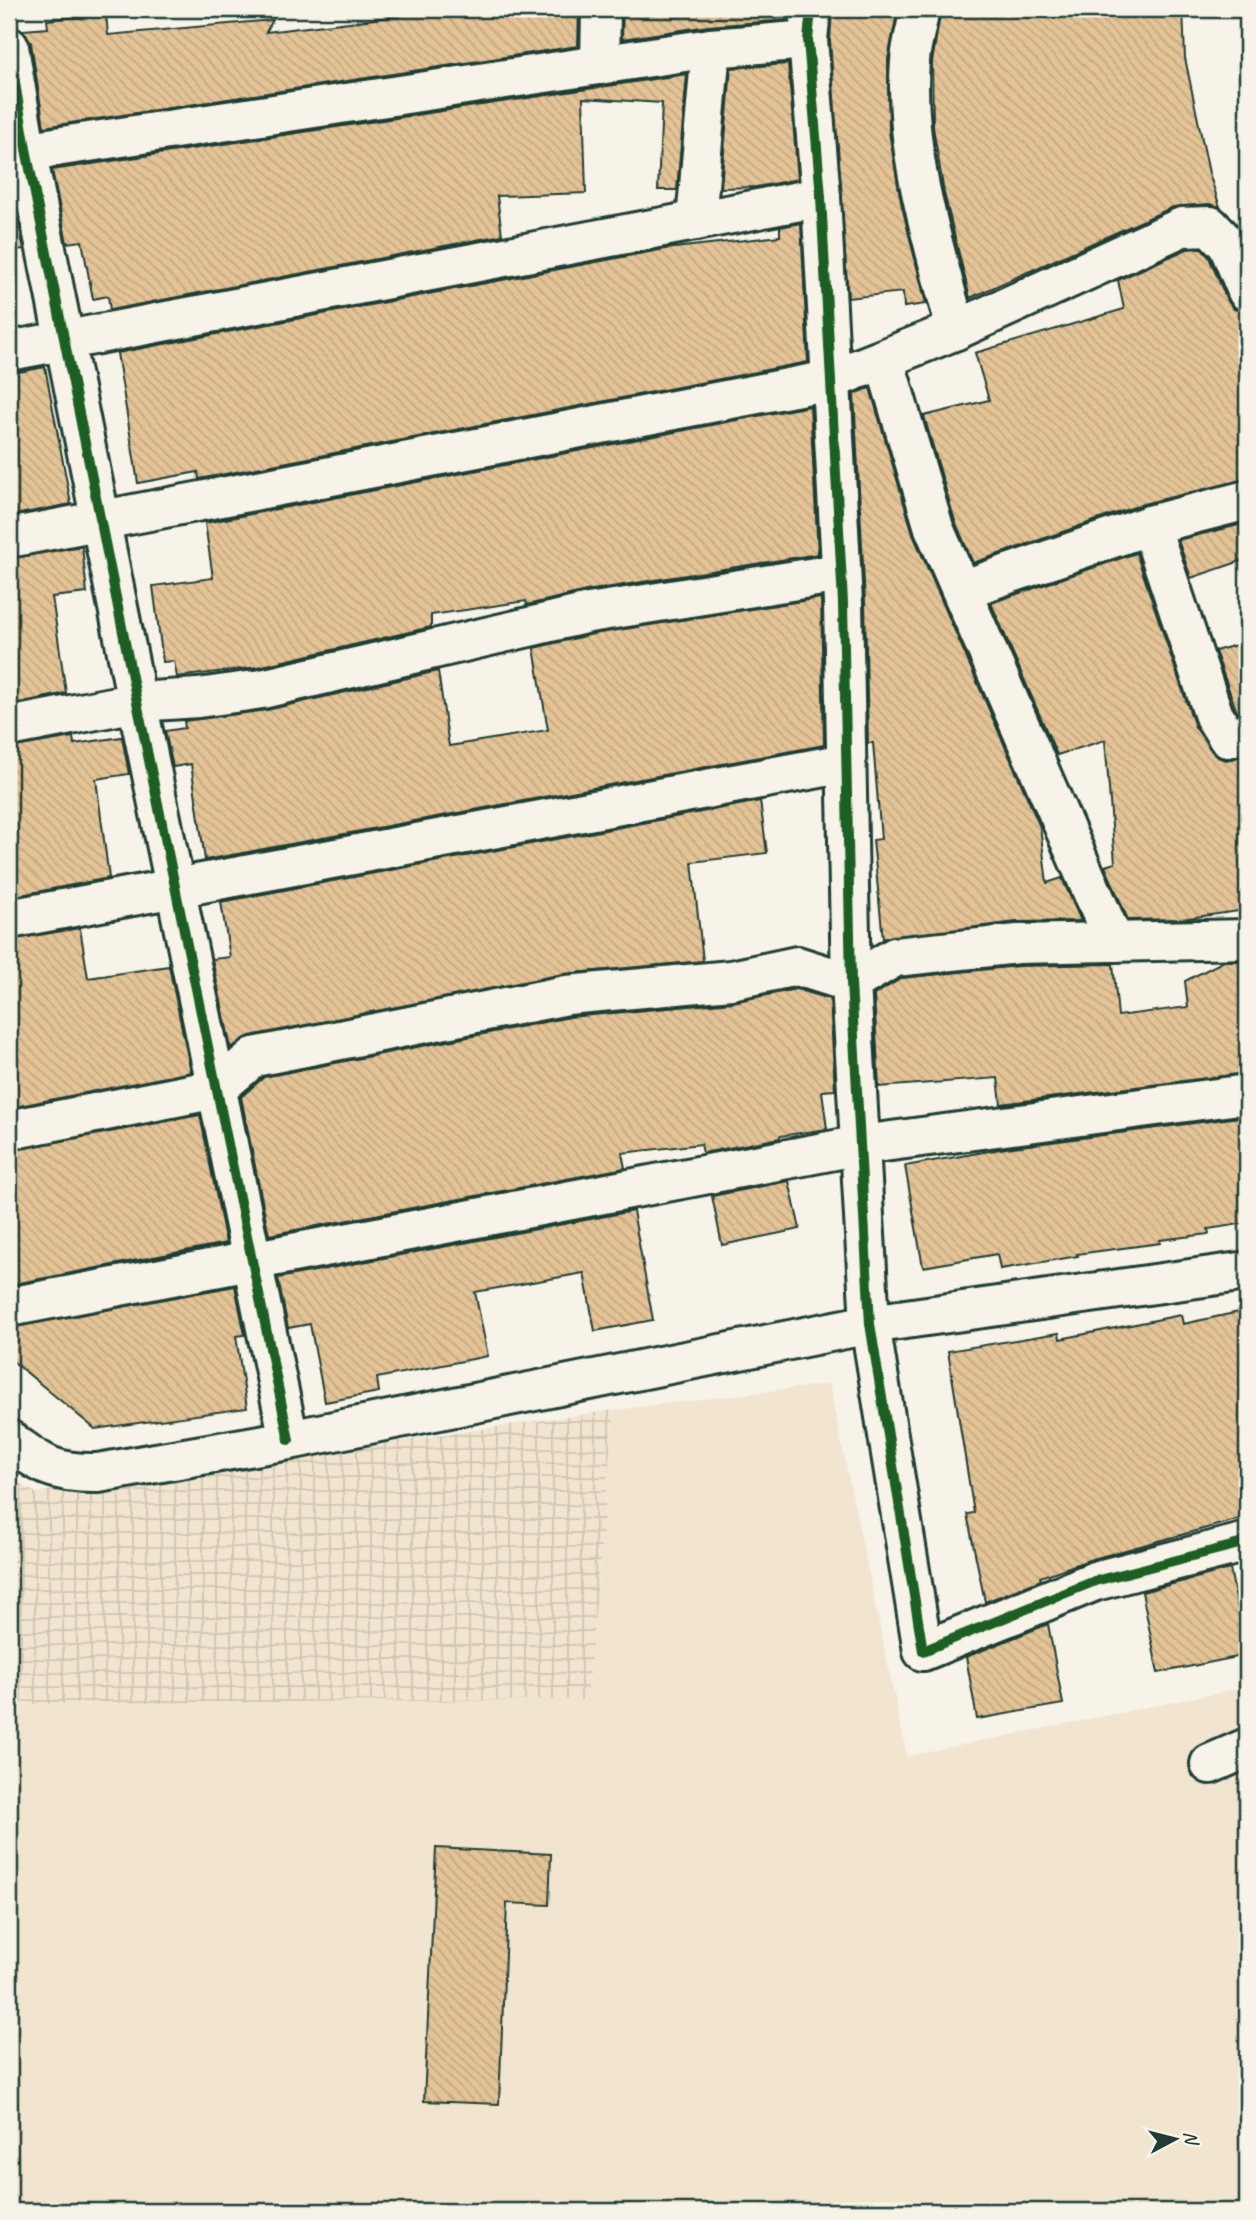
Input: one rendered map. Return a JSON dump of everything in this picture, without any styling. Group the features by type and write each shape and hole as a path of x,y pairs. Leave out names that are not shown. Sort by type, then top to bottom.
{"street":[{"path":"600,65 601,9"},
{"path":"920,9 910,61 913,144 928,222 956,330"},
{"path":"18,151 711,48 810,24 841,573 851,983 870,1324 923,1651 1095,1581 1247,1542"},
{"path":"9,47 18,151 66,340 136,702 289,1440"},
{"path":"696,221 711,48"},
{"path":"9,351 821,197"},
{"path":"9,538 831,380 956,330 1182,227 1210,226 1228,245 1247,292"},
{"path":"884,359 934,528 1114,942"},
{"path":"962,590 1150,525 1247,500"},
{"path":"1150,525 1214,716 1228,738 1247,732"},
{"path":"9,727 136,702 198,698 262,689 589,613 841,573"},
{"path":"9,919 177,890 846,763"},
{"path":"9,1130 216,1089 254,1057 567,995 731,980 797,967 851,983 895,957 1018,944 1247,939"},
{"path":"9,1307 861,1145 1247,1094"},
{"path":"9,1440 41,1465 68,1474 98,1473 289,1440 870,1324 1247,1271"},
{"path":"1210,1764 1247,1748"}],"shaded area":[{"path":"829,1384 907,1756 1247,1687 1247,2211 9,2211 9,1704 587,1700 614,1410"},
{"path":"614,1410 587,1700 9,1704 9,1477 36,1493"}],"building":[{"path":"399,9 579,9 578,46 44,127 31,43 22,30 48,28 47,20 106,14 108,35 273,20 266,32 399,16"},
{"path":"623,9 789,9 788,20 708,26 622,39"},
{"path":"832,9 898,9 888,59 889,132 901,202 926,304 904,307 903,292 848,298 830,40"},
{"path":"941,9 1183,9 1185,58 1209,173 1220,207 1209,204 1173,207 970,298 944,193 933,127 932,62"},
{"path":"788,64 798,179 756,187 721,188 731,68"},
{"path":"687,74 677,190 658,190 662,103 583,98 586,193 497,196 502,235 110,310 108,296 93,299 82,241 67,243 52,170"},
{"path":"9,175 24,249 9,251"},
{"path":"801,223 808,362 199,479 198,472 138,483 117,353 665,249 780,236 780,227"},
{"path":"1201,248 1209,257 1227,300 1234,309 1247,312 1247,479 1143,504 973,563 955,521 924,416 989,400 975,353 1124,309 1118,280 1187,249"},
{"path":"45,367 71,504 9,516 9,374"},
{"path":"870,388 914,537 1040,827 1047,883 1062,878 1081,921 1016,922 883,939 873,840 881,839 873,743 868,743 865,602 854,394"},
{"path":"810,406 818,554 586,591 527,605 526,601 431,615 431,627 258,667 177,677 174,661 163,662 153,586 213,578 205,523"},
{"path":"1247,523 1247,559 1191,578 1178,540"},
{"path":"82,546 87,593 52,597 66,693 9,705 9,559"},
{"path":"1136,553 1195,727 1217,757 1226,760 1247,755 1247,910 1181,919 1128,920 1105,866 1115,863 1105,740 1057,755 991,603"},
{"path":"821,598 824,745 205,860 191,764 173,767 165,731 185,728 184,721 267,710 438,671 449,746 548,730 534,648 593,634"},
{"path":"1247,642 1247,711 1237,712 1215,651"},
{"path":"73,737 74,744 122,737 129,774 96,779 109,878 10,897 9,748"},
{"path":"760,801 767,853 692,862 703,961 563,974 250,1036 231,1048 212,959 230,957 221,902"},
{"path":"80,928 88,978 169,966 191,1072 9,1108 9,940"},
{"path":"1224,961 1247,961 1247,1073 1001,1104 998,1078 879,1087 874,995 902,978 1019,966 1113,964 1118,1016 1188,1007 1185,981"},
{"path":"796,989 830,999 835,1090 822,1091 827,1129 703,1153 701,1144 622,1153 625,1168 269,1235 241,1097 264,1077 570,1017 733,1002"},
{"path":"200,1115 226,1243 9,1285 9,1151"},
{"path":"1247,1116 1247,1223 1208,1229 1209,1234 1160,1240 1160,1243 1077,1254 1078,1256 1000,1269 997,1254 923,1267 905,1166 1006,1148"},
{"path":"789,1181 800,1229 722,1245 712,1196"},
{"path":"633,1211 653,1320 595,1331 584,1273 475,1292 488,1356 377,1378 379,1392 325,1402 310,1324 288,1328 278,1278"},
{"path":"235,1286 245,1335 236,1336 247,1408 95,1429 9,1358 9,1328"},
{"path":"1239,1312 1247,1351 1247,1517 1089,1560 1040,1577 1041,1580 985,1602 967,1514 974,1513 948,1351 1059,1333 1060,1339 1181,1315 1183,1324"},
{"path":"1230,1569 1247,1655 1158,1673 1142,1592"},
{"path":"1048,1624 1063,1704 977,1719 966,1657"},
{"path":"436,1848 551,1854 549,1905 507,1903 499,2104 424,2101"}],"cycle path":[{"path":"811,9 808,40 821,197 843,603 851,983 870,1324 923,1651 1095,1581 1247,1542"},
{"path":"9,47 26,149 137,702 289,1440"}]}
